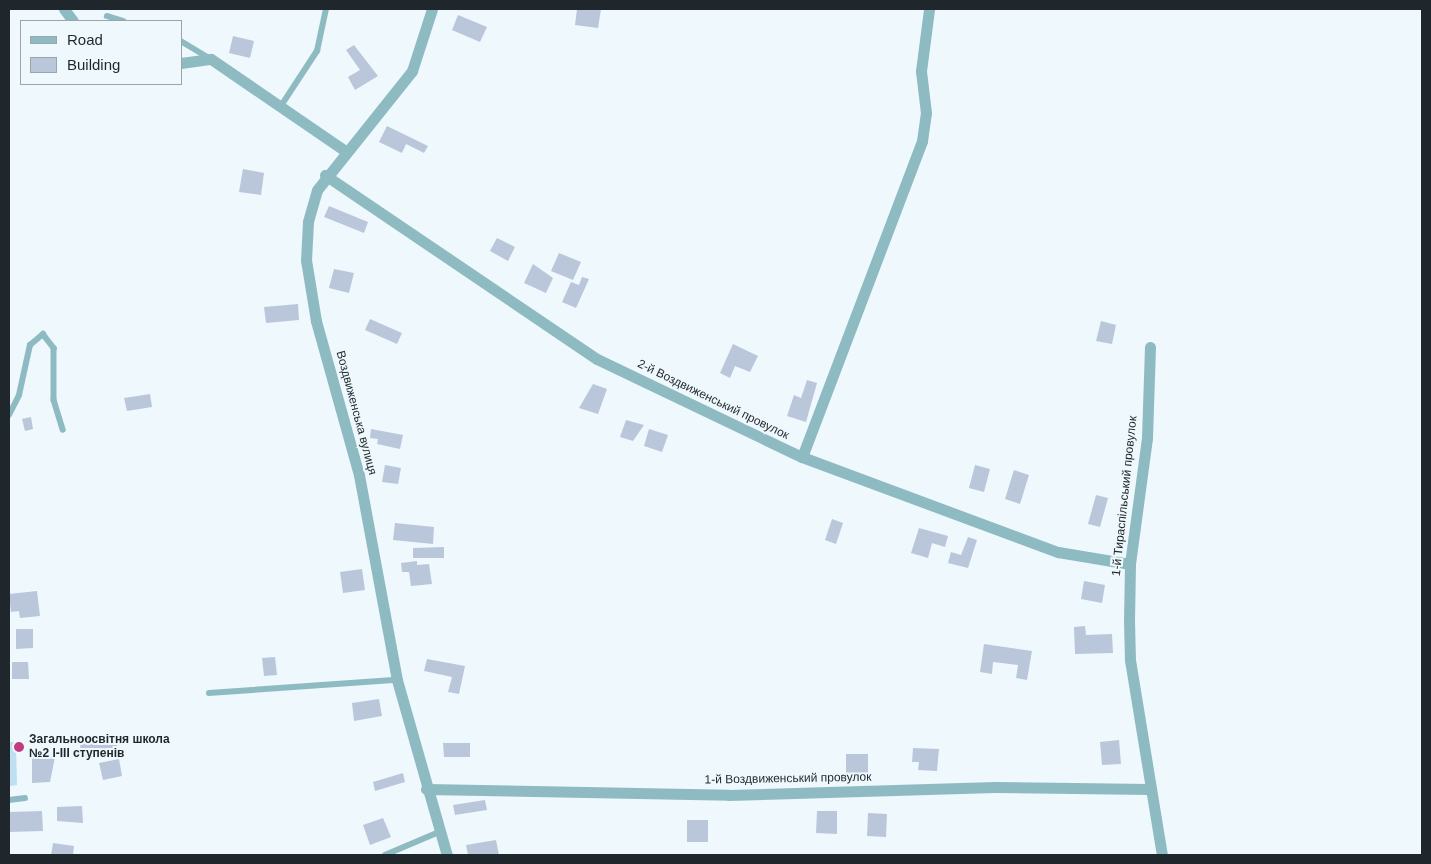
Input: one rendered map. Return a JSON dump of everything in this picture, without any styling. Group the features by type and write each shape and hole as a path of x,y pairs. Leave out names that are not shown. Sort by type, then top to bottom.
{"street":[{"path":"64,9 73,20"},
{"name":"Воздвиженська вулиця","path":"432,9 412,71 325,175 308,222 309,289 359,475 397,680 426,789 447,855"},
{"path":"802,457 922,141 926,113 921,71 929,9"},
{"path":"182,63 211,59 344,150"},
{"name":"2-й Воздвиженський провулок","path":"325,175 597,360 802,457 1058,552 1130,564"},
{"name":"1-й Тираспільський провулок","path":"1150,347 1147,438 1130,564 1130,660 1149,789 1162,855"},
{"name":"1-й Воздвиженський провулок","path":"426,789 729,795 995,786 1149,789"}],"lane":[{"path":"281,106 317,51 326,9"},
{"path":"107,16 120,20"},
{"path":"182,43 211,59"},
{"path":"9,415 19,395 30,345 43,334 54,348 54,400 63,430"},
{"path":"209,693 397,680"},
{"path":"9,800 25,798"},
{"path":"385,855 439,832"}],"shaded area":[{"path":"9,742 16,742 17,785 9,786"}],"building":[{"path":"577,9 601,9 598,28 575,25"},
{"path":"458,15 487,27 480,42 452,30"},
{"path":"233,36 254,41 250,58 229,53"},
{"path":"354,45 378,76 355,90 348,77 360,70 346,50"},
{"path":"387,126 428,146 424,153 406,144 402,153 379,142"},
{"path":"243,169 264,173 261,195 239,192"},
{"path":"329,206 368,222 364,233 324,217"},
{"path":"497,238 515,247 508,261 490,251"},
{"path":"559,253 581,262 573,280 551,271"},
{"path":"533,264 553,278 546,293 524,283"},
{"path":"334,269 354,273 349,293 329,288"},
{"path":"582,277 589,279 576,308 562,302 571,282 579,285"},
{"path":"298,304 299,320 266,323 264,307"},
{"path":"370,319 402,333 397,344 365,330"},
{"path":"1101,321 1116,325 1112,344 1096,341"},
{"path":"733,344 758,356 750,372 735,366 730,378 720,373"},
{"path":"807,380 817,383 806,422 787,416 794,395 801,398"},
{"path":"593,384 607,389 598,414 579,408"},
{"path":"150,394 152,407 127,411 124,398"},
{"path":"31,417 33,429 25,431 22,419"},
{"path":"626,420 644,425 633,441 620,437"},
{"path":"371,429 403,435 400,449 377,444 378,439 370,438"},
{"path":"649,429 668,435 662,452 644,446"},
{"path":"385,465 401,468 398,484 382,482"},
{"path":"975,465 990,469 984,492 969,488"},
{"path":"1014,470 1029,475 1020,504 1005,499"},
{"path":"1096,495 1108,498 1100,527 1088,524"},
{"path":"832,519 843,523 836,544 825,540"},
{"path":"395,523 434,527 433,544 393,540"},
{"path":"919,528 948,536 945,547 932,543 928,558 911,553"},
{"path":"968,537 977,540 968,568 948,563 951,552 961,555"},
{"path":"444,547 444,558 413,558 413,548"},
{"path":"417,561 417,565 429,564 432,584 411,586 409,572 402,572 401,563"},
{"path":"362,569 365,590 343,593 340,572"},
{"path":"1084,581 1105,585 1102,603 1081,599"},
{"path":"37,591 40,616 20,618 19,611 11,612 9,594"},
{"path":"1085,626 1086,635 1112,634 1113,653 1075,654 1074,627"},
{"path":"16,629 33,629 33,648 16,649"},
{"path":"984,644 1032,651 1027,680 1016,678 1018,665 993,662 992,674 980,672"},
{"path":"275,657 277,675 264,676 262,658"},
{"path":"427,659 465,666 459,694 448,692 452,677 424,671"},
{"path":"12,662 28,662 29,679 12,679"},
{"path":"379,699 382,716 354,721 352,703"},
{"path":"100,740 101,744 117,742 118,753 81,758 80,743"},
{"path":"1119,740 1121,764 1102,765 1100,742"},
{"path":"443,743 470,743 470,757 444,757"},
{"path":"913,748 939,749 937,771 918,770 919,762 912,762"},
{"path":"846,754 868,754 868,773 846,773"},
{"path":"32,757 55,757 50,782 32,783"},
{"path":"119,759 122,776 103,780 99,763"},
{"path":"403,773 405,782 375,791 373,782"},
{"path":"485,800 487,810 455,815 453,805"},
{"path":"82,806 83,823 57,821 57,807"},
{"path":"42,811 43,831 9,832 9,812"},
{"path":"817,811 837,811 837,834 816,833"},
{"path":"868,813 887,814 886,837 867,836"},
{"path":"383,818 391,837 370,845 363,825"},
{"path":"687,820 708,820 708,842 687,842"},
{"path":"496,840 499,855 468,855 466,845"},
{"path":"53,843 74,846 73,855 51,855"}],"place":[{"name":"Загальноосвітня школа №2 I-III ступенів","path":"19,747"}]}
